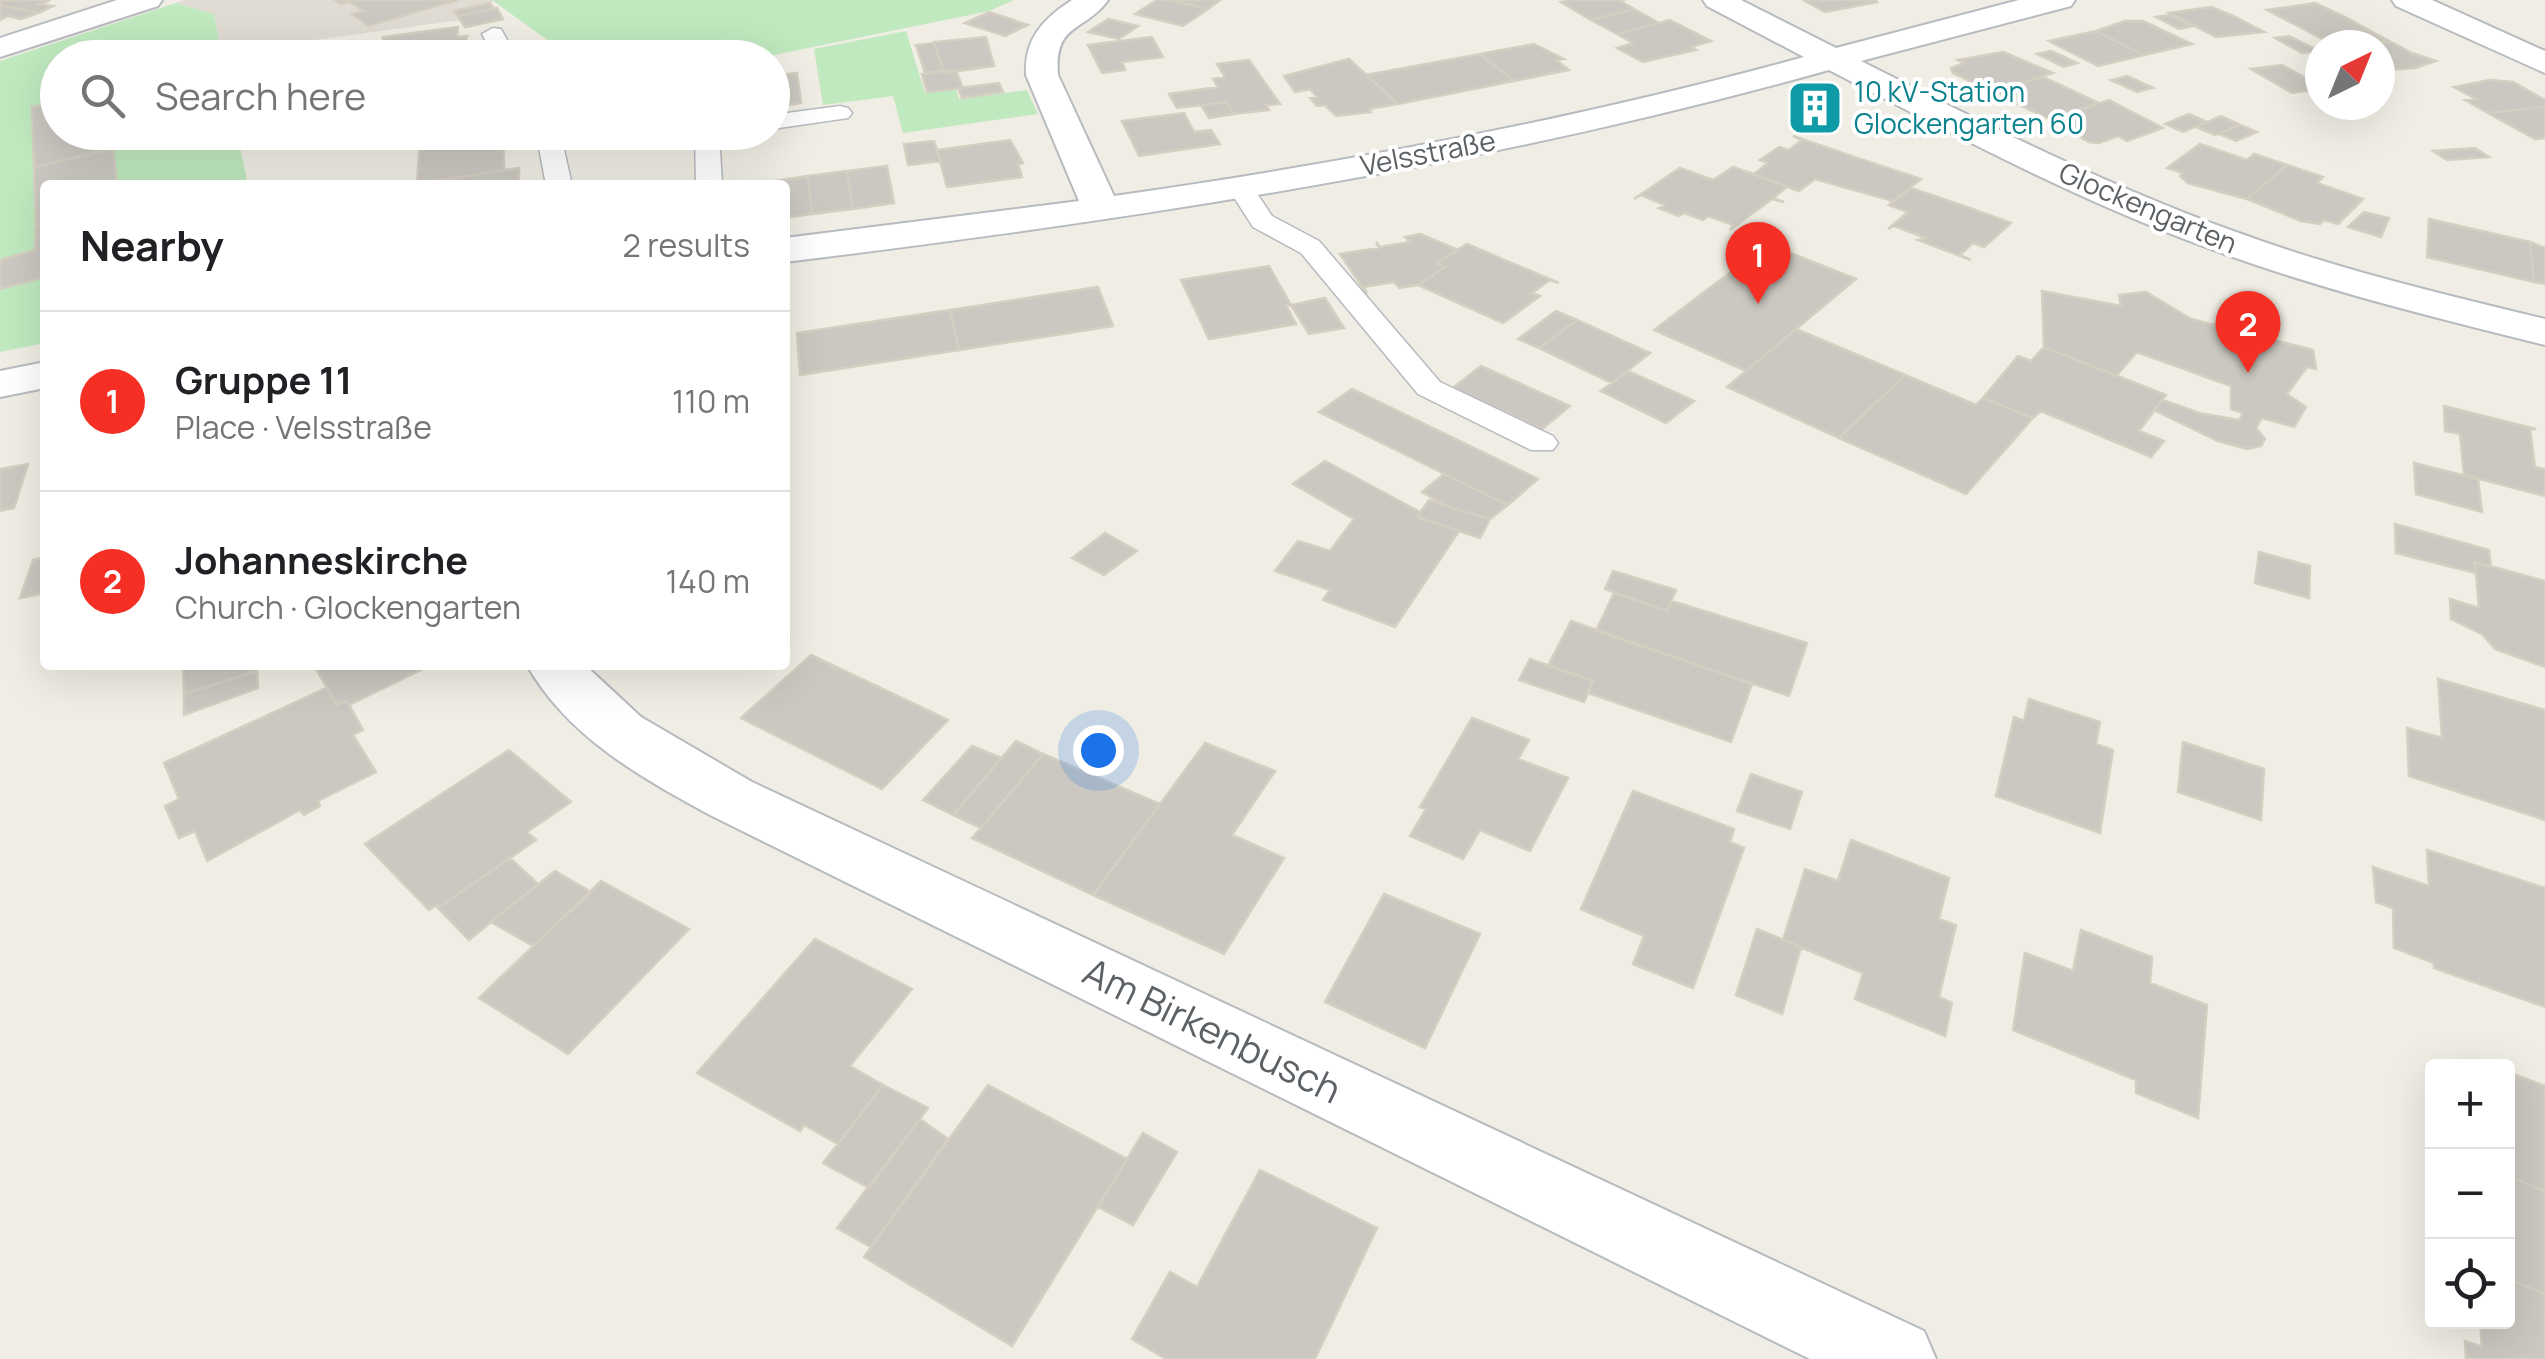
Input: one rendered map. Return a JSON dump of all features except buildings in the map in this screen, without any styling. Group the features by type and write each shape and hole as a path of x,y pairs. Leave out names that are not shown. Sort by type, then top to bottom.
{"street":[{"path":"0,48 147,0"},
{"path":"1093,0 1050,32 1038,52 1042,75 1102,210"},
{"name":"Glockengarten","path":"1718,0 1998,144 2177,224 2427,304 2545,332"},
{"name":"Velsstraße","path":"790,249 1102,210 1442,152 1611,115 2060,0"},
{"path":"2408,0 2545,63"},
{"path":"0,384 40,376"},
{"name":"Am Birkenbusch","path":"558,670 574,693 657,758 759,813 1896,1359"}],"lane":[{"path":"493,34 496,40"},
{"path":"790,120 840,113"},
{"path":"552,150 558,180"},
{"path":"707,150 708,180"},
{"path":"1241,188 1262,221 1310,246 1429,388 1542,443"}],"shaded area":[{"path":"493,2 455,10 460,20 315,40 219,40 214,14 176,3"}],"green space":[{"path":"492,0 1014,0 989,11 790,52 790,40 547,40"},
{"path":"176,3 214,14 219,40 64,40"},
{"path":"906,31 925,93 956,89 959,99 1027,90 1038,114 903,133 893,96 823,105 814,49"},
{"path":"40,48 40,150 241,150 247,180 40,180 40,344 0,352 0,61"}],"place":[{"name":"10 kV-Station Glockengarten 60","path":"1815,108"},
{"name":"Gruppe 11","path":"1758,304"},
{"name":"Johanneskirche","path":"2248,373"}]}
